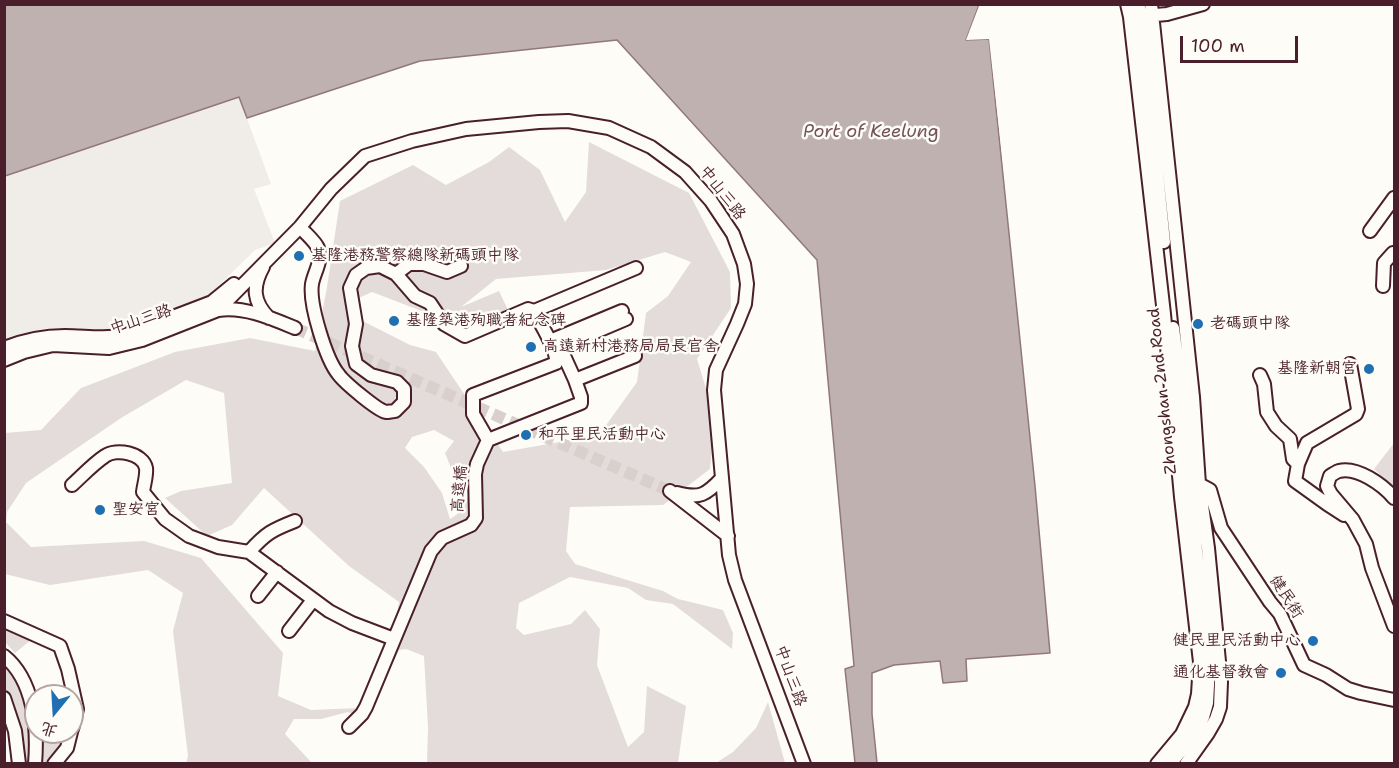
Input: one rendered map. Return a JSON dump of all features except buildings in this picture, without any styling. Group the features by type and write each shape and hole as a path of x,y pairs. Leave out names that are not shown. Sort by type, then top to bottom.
{"street":[{"name":"Zhongshan 2nd Road","path":"1127,4 1143,12"},
{"path":"1143,12 1167,14 1203,4"},
{"name":"Zhongshan 2nd Road","path":"1143,12 1140,100 1164,314 1190,484 1209,668 1207,703 1203,717 1196,732 1170,764"},
{"name":"Zhongshan 2nd Road","path":"1143,12 1193,397 1190,484 1200,662 1195,707 1182,734 1157,764"},
{"name":"中山三路","path":"4,360 53,345 109,348 142,340 218,310 300,227 331,189 365,156 412,141 466,129 568,120 609,129 651,147 685,172 711,201 733,234 744,264 747,284 745,304 716,370 714,390 729,555 735,580 804,764"},
{"path":"1370,231 1395,198"},
{"path":"300,227 318,247 318,269 312,284 312,296 314,313 328,354 338,375 385,412 395,411 404,402 404,389 397,382 371,375 356,364 352,346 356,324 350,288 356,275 366,268 380,266 396,274 416,296 430,303 444,324 465,336 528,309 534,311 636,268"},
{"path":"1383,286 1384,263 1393,253"},
{"path":"267,261 260,273 256,294 257,303 270,318"},
{"name":"中山三路","path":"4,348 25,340 44,337 112,338 123,336 212,302 243,276 267,261"},
{"path":"396,274 409,264 424,264 447,272 461,266"},
{"path":"218,310 234,309 270,318 295,328"},
{"path":"534,311 550,341 557,358 556,363 473,395 473,414 488,440 581,403 575,380 560,347 624,315 550,341"},
{"path":"575,380 635,356"},
{"path":"1350,364 1358,409 1356,414 1307,443 1298,464 1295,481 1353,520"},
{"path":"1260,375 1264,384 1266,412 1276,426 1290,439 1293,459 1298,464"},
{"name":"高遠橋","path":"394,639 431,551 442,538 471,525 476,518 475,474 488,440"},
{"path":"72,485 106,455 113,452 125,453 141,459 146,465 143,492 165,519 189,536 218,548 249,552 329,611 352,623 394,639 366,707 349,727"},
{"path":"1395,498 1370,477 1350,471 1340,471 1330,476 1327,486 1353,520 1366,544 1372,568 1395,627"},
{"path":"722,478 705,493 692,496 670,491 728,536"},
{"name":"Zhongshan 2nd Road","path":"1186,764 1216,719 1221,699 1209,559 1190,484"},
{"name":"健民街","path":"1190,484 1210,490 1221,528 1269,602 1280,614 1305,665 1348,689 1395,700"},
{"path":"249,552 261,538 295,521"},
{"path":"258,596 277,572"},
{"path":"289,631 313,600"},
{"path":"4,621 60,646 71,684"},
{"path":"4,656 22,676 29,694 34,720 35,764"},
{"path":"4,698 15,731 19,764"},
{"path":"54,764 68,744"}],"shaded area":[{"path":"239,97 271,184 254,189 275,243 255,250 208,296 114,332 48,328 5,340 4,176"},
{"path":"589,142 689,193 730,272 731,308 697,359 715,418 710,469 663,505 570,507 566,551 575,564 663,591 678,599 723,610 733,633 732,649 673,604 646,600 628,588 570,577 519,603 516,628 524,635 571,624 585,610 600,629 597,665 628,747 644,732 647,686 686,706 678,763 427,763 428,727 424,656 406,649 399,650 364,719 348,712 321,719 294,719 285,734 312,763 186,763 188,756 173,631 183,593 148,570 50,585 5,574 5,433 41,430 81,388 175,352 250,338 315,351 340,201 413,165 446,185 489,162 509,147 540,170 565,222 586,192","holes":["665,252 691,262 668,296 646,313 637,382 599,435 503,452 436,352 410,345 345,312 354,300 372,292 445,320 456,311 464,330 508,310 499,291 461,307 496,279 606,270","186,380 224,393 232,483 181,491 165,498 207,536 232,525 264,488 349,566 399,602 394,631 360,708 311,710 278,696 283,653 201,558 144,541 31,547 6,522 7,512 26,483 121,418","434,430 454,441 445,453 451,468 468,469 466,503 463,509 450,519 442,493 424,467 405,448 412,437"]},
{"path":"1394,443 1394,485 1393,487 1374,469"},
{"path":"5,625 32,639 15,653 5,642"},
{"path":"4,661 23,689 24,744 32,744 32,763 22,763 12,704 5,688"},
{"path":"768,702 785,763 716,763 733,752 756,728"},
{"path":"41,744 63,744 52,763 40,764"}],"water":[{"name":"Port of Keelung","path":"4,5 979,5 966,40 989,39 1050,653 966,659 967,681 943,683 940,661 894,665 872,673 872,714 877,763 855,763 845,669 854,666 817,260 617,40 420,61 247,118 239,97 5,176"}],"pier":[{"path":"982,4 971,37 989,36 992,38 1022,333 989,39 966,40 979,6 977,5"}],"tunnel":[{"path":"295,328 670,491"}],"place":[{"name":"基隆港務警察總隊新碼頭中隊","path":"299,256"},
{"name":"基隆築港殉職者紀念碑","path":"394,321"},
{"name":"老碼頭中隊","path":"1198,324"},
{"name":"高遠新村港務局局長官舍","path":"531,347"},
{"name":"基隆新朝宮","path":"1369,369"},
{"name":"和平里民活動中心","path":"526,435"},
{"name":"聖安宮","path":"100,510"},
{"name":"健民里民活動中心","path":"1313,641"},
{"name":"通化基督教會","path":"1281,673"}]}
